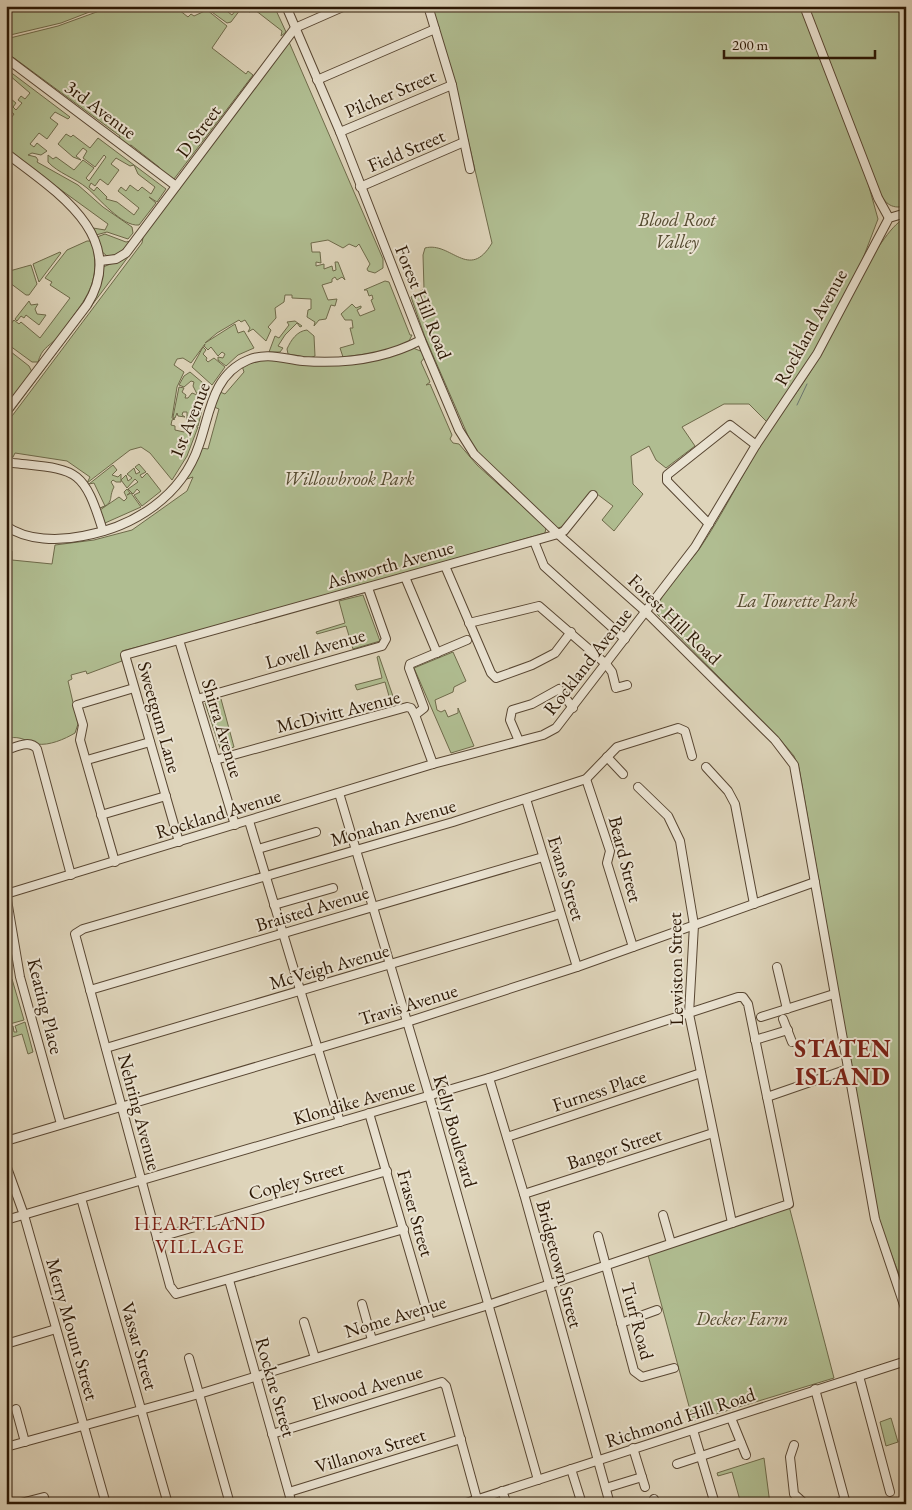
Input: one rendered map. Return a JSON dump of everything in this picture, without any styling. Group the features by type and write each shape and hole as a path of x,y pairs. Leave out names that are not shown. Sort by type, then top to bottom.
{"street":[{"name":"Forest Hill Road","path":"286,6 340,132 421,340 459,430 474,454 558,534 646,612 744,708 792,761 797,772 834,994 875,1219 906,1311"},
{"path":"295,28 345,6"},
{"path":"428,6 452,85 470,169"},
{"path":"804,6 878,198 889,218 906,213"},
{"name":"D Street","path":"99,259 116,259 126,253 295,28"},
{"path":"317,80 435,30"},
{"name":"3rd Avenue","path":"6,58 176,186"},
{"name":"Pilcher Street","path":"340,132 452,85"},
{"name":"Field Street","path":"360,187 464,142"},
{"path":"6,153 52,189 82,218 92,233 99,259 96,287 87,305 6,412"},
{"name":"Rockland Avenue","path":"6,894 433,764 519,742 552,731 573,708 695,547 756,445 817,354 889,218"},
{"name":"1st Avenue","path":"6,526 26,535 52,539 78,537 126,523 148,511 176,486 196,453 216,390 226,376 240,364 265,356 330,362 370,358 397,351 421,340"},
{"path":"708,524 667,481 667,475 730,425 756,445"},
{"path":"8,463 63,469 76,476 90,492 103,531"},
{"name":"Ashworth Avenue","path":"179,640 558,534 564,531 593,495"},
{"path":"534,541 544,566 625,639"},
{"path":"445,566 468,623 491,673 496,678 526,668 555,654 571,632"},
{"path":"405,577 437,653"},
{"name":"Lovell Avenue","path":"197,698 382,646 386,639 368,588"},
{"path":"468,623 536,606 543,609 571,632 606,664 612,672 616,688 627,685"},
{"name":"Sweetgum Lane","path":"179,640 125,654 179,842"},
{"name":"Shirra Avenue","path":"179,640 235,825"},
{"path":"415,715 424,708 410,666 467,640"},
{"path":"115,862 80,740 83,725 77,705 134,688"},
{"path":"519,742 510,720 512,710 532,704 560,689 573,708"},
{"name":"McDivitt Avenue","path":"215,760 407,707 411,708 415,715 433,764"},
{"name":"Monahan Avenue","path":"75,938 77,931 83,929 526,799 586,779 617,747 678,728 685,731 692,756"},
{"path":"86,760 150,742"},
{"path":"6,750 27,744 34,745 71,875"},
{"path":"607,756 623,774"},
{"path":"706,767 728,791 735,804 754,904"},
{"name":"Beard Street","path":"586,779 610,851 608,863 633,947"},
{"name":"Lewiston Street","path":"638,787 662,809 678,833 694,925 689,1014 732,1223"},
{"name":"Kelly Boulevard","path":"339,793 430,1096 538,1480"},
{"path":"101,815 166,796"},
{"name":"Evans Street","path":"526,799 576,967"},
{"path":"249,821 340,1122"},
{"path":"258,849 316,832"},
{"name":"Braisted Avenue","path":"90,990 543,857"},
{"name":"Travis Avenue","path":"6,1140 407,1022 576,967 815,882"},
{"path":"274,904 333,888"},
{"name":"Keating Place","path":"6,894 20,976 61,1124"},
{"name":"McVeigh Avenue","path":"106,1048 560,914"},
{"name":"Nehring Avenue","path":"75,938 170,1286 176,1294 229,1280"},
{"path":"777,967 787,1008"},
{"path":"761,1017 834,994"},
{"name":"Klondike Avenue","path":"6,1220 430,1096 738,997 743,997 748,1004 755,1040"},
{"path":"784,1019 792,1042"},
{"path":"788,1030 755,1040 767,1098 848,1069"},
{"name":"Furness Place","path":"507,1137 701,1074"},
{"name":"Bridgetown Street","path":"489,1078 524,1194 610,1504"},
{"name":"Nome Avenue","path":"6,1447 199,1394 490,1304 789,1204 767,1098"},
{"name":"Fraser Street","path":"370,1114 430,1322"},
{"name":"Bangor Street","path":"524,1194 713,1133"},
{"name":"Merry Mount Street","path":"6,1165 24,1215 106,1504"},
{"name":"Copley Street","path":"157,1238 387,1171"},
{"name":"Vassar Street","path":"81,1198 168,1504"},
{"path":"663,1215 671,1243"},
{"path":"229,1280 404,1228"},
{"name":"Turf Road","path":"598,1236 634,1371 639,1377 646,1377 674,1368"},
{"name":"Rockne Street","path":"229,1280 292,1504"},
{"path":"362,1304 372,1340"},
{"path":"621,1322 657,1310"},
{"path":"304,1322 314,1358"},
{"path":"6,1344 56,1329"},
{"path":"189,1358 230,1504"},
{"name":"Richmond Hill Road","path":"463,1504 731,1418 814,1389 906,1361"},
{"path":"859,1376 890,1492"},
{"name":"Elwood Avenue","path":"272,1434 440,1382 444,1383 461,1438"},
{"path":"814,1389 846,1502 835,1504"},
{"path":"16,1409 25,1442"},
{"path":"731,1418 746,1455"},
{"path":"693,1430 715,1504"},
{"path":"461,1438 478,1499"},
{"name":"Villanova Street","path":"289,1492 461,1438"},
{"path":"677,1464 741,1443"},
{"path":"794,1445 790,1457 794,1494 805,1504"},
{"path":"633,1448 645,1487"},
{"path":"571,1469 582,1504"},
{"path":"606,1488 642,1477"},
{"path":"502,1491 507,1504"},
{"path":"17,1504 45,1500"}],"green space":[{"path":"6,6 105,6 61,23 6,36"},
{"path":"113,6 158,7 167,11 171,6 174,6 188,17 191,14 194,16 207,10 227,26 212,48 246,74 248,71 253,75 174,179 160,170 159,167 131,145 128,146 119,140 120,136 6,52 6,39 58,26"},
{"path":"210,6 220,6 232,15 239,6 243,6 231,22 227,23 209,10"},
{"path":"250,6 274,6 286,32 281,36 282,31 255,10 249,12"},
{"name":"Blood Root Valley","path":"431,6 801,6 866,176 878,219 862,261 807,365 767,422 749,404 724,404 682,427 695,446 666,468 656,460 649,446 631,456 633,484 643,494 614,531 602,520 613,506 593,491 564,526 558,528 482,459 472,445 425,337 411,297 424,289 423,255 425,248 434,247 468,260 475,259 484,254 492,243 452,71"},
{"path":"808,6 906,6 906,206 896,207 888,204 878,189"},
{"path":"289,42 383,259 383,268 375,273 368,271 367,269 370,264 359,244 356,247 349,244 343,248 328,240 311,243 312,252 320,252 321,263 316,262 316,266 324,264 324,269 332,266 333,271 336,270 335,262 338,262 345,280 342,277 337,280 335,277 332,279 332,282 322,285 328,300 337,299 335,306 331,305 326,319 319,320 314,326 315,322 307,317 308,310 311,309 311,299 292,298 292,295 285,295 284,302 275,308 276,318 268,327 271,330 266,341 253,329 248,332 250,328 245,320 241,322 239,320 217,333 205,343 235,324 238,333 244,331 254,348 238,355 226,366 218,360 218,357 223,358 225,354 222,352 218,356 211,347 208,350 204,346 205,344 191,363 183,358 177,359 174,365 184,372 177,387 172,418 175,419 172,420 171,425 175,426 175,430 184,432 190,426 198,427 187,456 172,480 150,453 141,447 130,450 87,483 90,477 67,461 15,453 13,457 6,455 6,424 142,243 144,232"},
{"path":"9,71 70,117 68,119 55,112 50,118 58,124 47,139 39,133 30,144 34,147 37,143 47,151 41,155 32,153 28,155 36,157 37,162 78,185 103,207 132,227 133,233 128,239 107,232 96,235 93,228 105,230 108,224 6,150 6,119 9,121 14,114 6,108 6,95 16,103 13,107 16,110 22,103 18,100 21,96 25,99 30,93 9,75"},
{"path":"66,134 71,137 73,135 90,148 98,138 166,189 157,202 149,197 156,203 139,225 132,224 118,217 87,188 48,162 48,155 53,159 56,157 74,170 83,160 94,168 86,178 89,181 106,157 104,155 95,167 83,158 87,151 83,148 76,156 81,160 73,157 58,144","holes":["116,158 130,166 134,165 138,174 155,187 151,194 142,187 138,191 130,185 126,191 121,187 118,191 139,208 134,215 117,202 106,199 107,197 97,187 94,191 89,187 91,183 95,186 100,179 108,185 119,170 111,164"]},
{"name":"La Tourette Park","path":"906,218 906,1293 878,1219 799,768 794,756 779,738 655,612 663,595 700,548 762,443 801,387 822,352 872,257 896,225"},
{"path":"105,234 126,242 131,241 118,253 107,256 101,251 97,237"},
{"path":"142,238 6,420 6,415 91,302 103,267 123,259"},
{"path":"87,241 92,241 95,263 90,290 61,333 43,351 38,362 32,362 6,343 6,330 14,320 19,324 21,322 40,338 70,298 50,285 52,282 45,278 67,250"},
{"path":"61,253 39,282 33,264"},
{"path":"31,265 37,284 29,295 26,295 6,280 6,272"},
{"path":"385,281 389,282 410,335 412,335 409,341 388,351 343,357 340,348 354,344 350,328 353,328 352,320 345,320 341,314 352,304 356,308 361,306 357,310 360,316 375,310 371,300 373,299 372,295 369,296 367,290 364,290"},
{"path":"29,301 31,305 38,304 35,309 37,314 46,315 39,325 26,315 24,318 21,316 17,321 15,319"},
{"path":"295,321 302,326 300,327 297,323 285,335 278,346 283,348 280,352 269,352 275,336 279,338 289,325 287,322"},
{"path":"307,330 314,336 315,356 310,358 288,354 287,349 292,339 300,332"},
{"path":"203,347 206,350 203,354 208,362 214,358 225,367 212,385 192,367"},
{"path":"6,348 29,366 32,372 6,406 6,383 9,380 6,378"},
{"name":"Willowbrook Park","path":"413,348 423,352 425,357 421,362 430,382 426,385 430,384 452,435 450,439 453,443 459,444 477,465 541,523 546,528 545,533 223,625 122,651 122,661 87,674 86,671 71,675 72,679 68,681 78,724 75,733 67,738 47,744 37,744 20,738 10,738 11,745 6,749 6,552 12,551 12,560 52,564 55,545 94,540 132,530 187,491 193,477 184,480 201,448 208,449 219,409 214,407 220,392 225,394 244,372 242,366 261,358 311,365 389,357"},
{"path":"190,372 209,388 205,397 197,394 193,386 194,382 191,381 184,387 179,385 184,376"},
{"path":"179,387 184,388 182,392 186,395 185,398 188,398 192,393 205,398 198,426 187,424 187,412 183,412 182,415 185,417 178,416 177,413 175,418 173,417"},
{"path":"139,464 146,472 140,475 142,478 147,473 161,491 142,506 134,495 140,492 137,489 133,494 128,489 138,482 135,479 127,488 121,480 126,475 128,481 132,478 127,474 134,468 136,474 140,472 135,467"},
{"path":"113,465 117,470 112,475 118,477 121,474 121,482 113,480 111,482 114,487 109,502 105,506 94,483 89,484"},
{"path":"127,489 130,493 127,495 131,493 141,507 105,523 100,510 119,497 124,501 127,498 124,492"},
{"path":"363,595 380,641 353,649 346,626 317,634 316,632 345,623 339,601"},
{"path":"453,652 466,681 454,687 453,692 435,700 437,710 441,712 445,710 448,717 458,713 458,708 474,746 451,753 414,668"},
{"path":"379,656 395,702 391,703 385,682 357,690 355,685 382,678 377,657"},
{"path":"221,699 234,747 221,751 205,703"},
{"path":"12,979 24,1020 6,1025 6,981"},
{"path":"25,1022 33,1052 28,1054 22,1034 9,1038 6,1028 13,1026 14,1032 17,1032 15,1026"},
{"name":"Decker Farm","path":"789,1206 834,1378 693,1421 648,1255"},
{"path":"891,1418 898,1442 886,1446 880,1422"},
{"path":"764,1458 770,1504 741,1504 732,1472 718,1476 717,1473"}],"waterway":[{"path":"797,405 807,384"}],"district":[{"name":"STATEN ISLAND","path":"843,1063"},
{"name":"HEARTLAND VILLAGE","path":"200,1234"}]}
